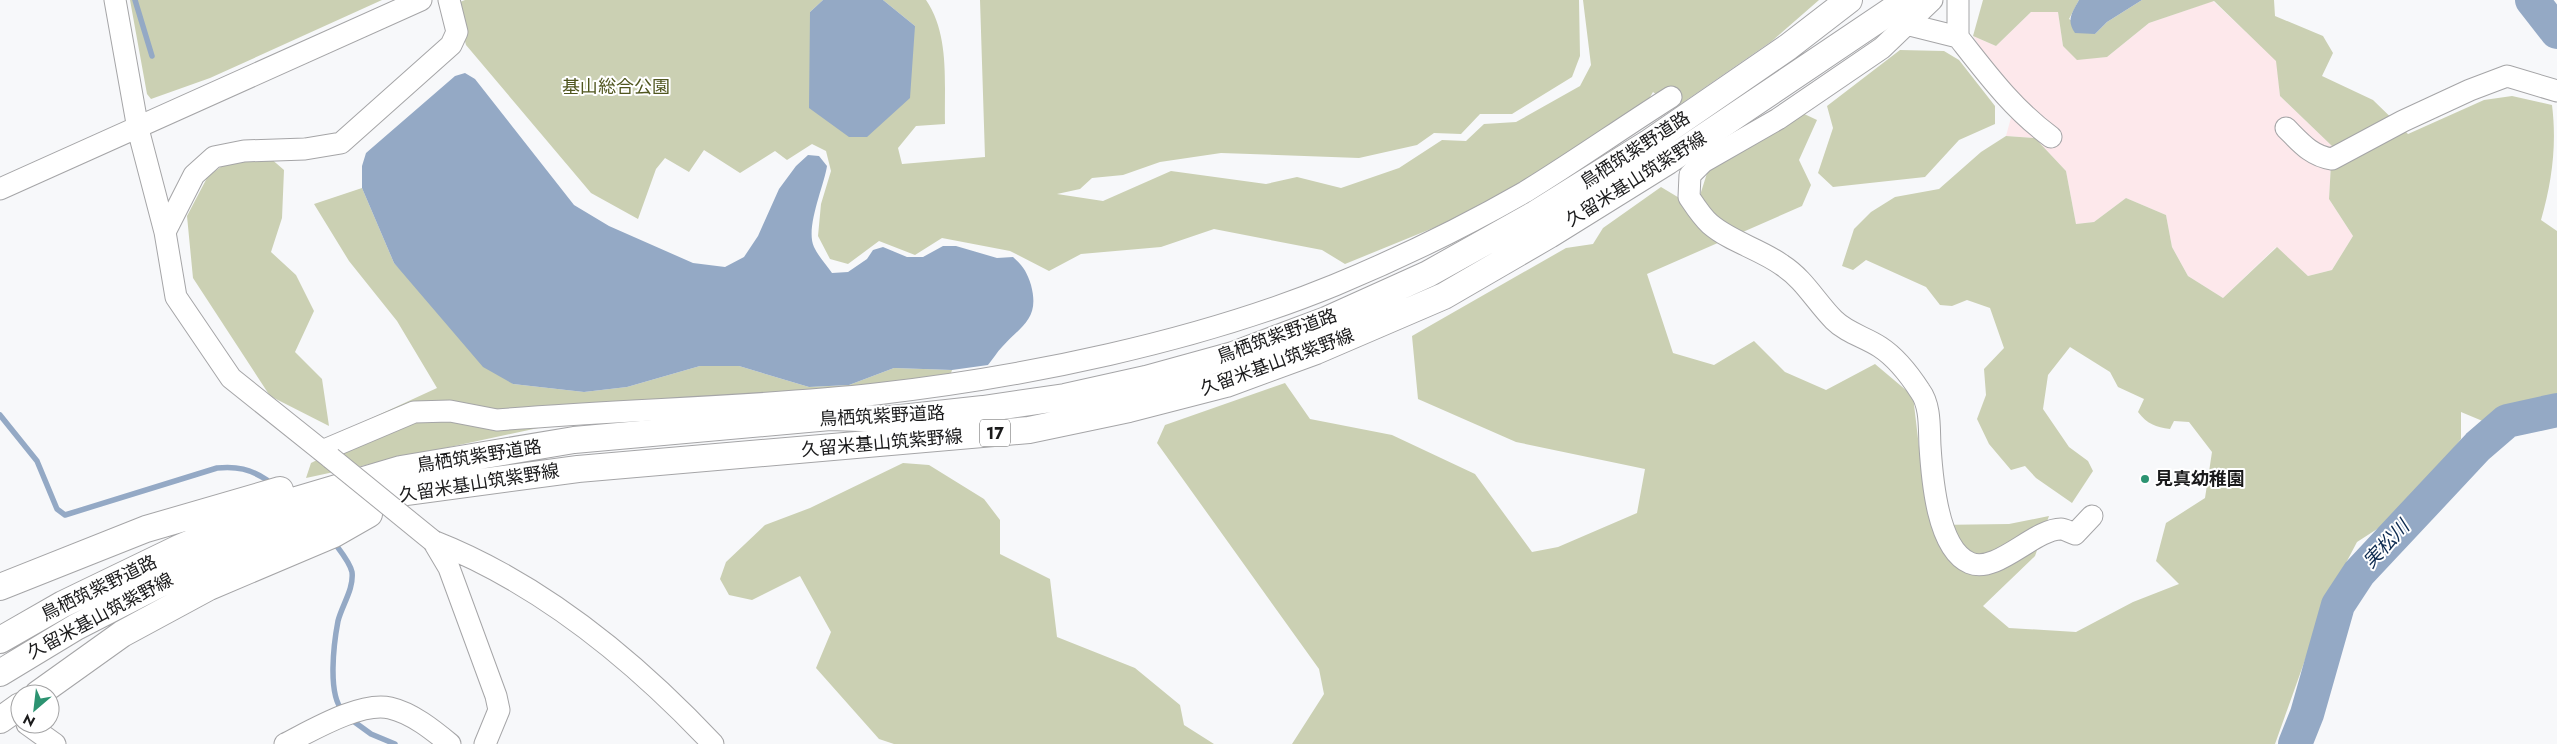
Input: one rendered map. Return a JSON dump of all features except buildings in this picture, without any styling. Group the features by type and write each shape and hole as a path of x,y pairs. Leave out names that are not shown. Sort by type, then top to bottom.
{"main road":[{"name":"鳥栖筑紫野道路","path":"0,640 81,595 179,548 283,504 403,481 574,440 830,418 892,419 983,409 1064,397 1137,381 1233,355 1326,320 1428,274 1535,214 1650,142 1780,53 1847,1"},
{"name":"久留米基山筑紫野線","path":"7,668 76,627 189,569 281,529 403,481 1028,430 1129,409 1226,384 1316,351 1444,296 1549,235 1668,161 1905,9"},
{"path":"0,588 146,529 283,489 403,481"},
{"path":"52,684 122,634 209,587 334,534 403,481"}],"street":[{"path":"115,0 138,128 165,232 176,297 231,378 434,541 468,555 528,590 582,627 641,674 713,744"},
{"path":"0,189 421,0"},
{"path":"165,232 194,175 214,157 244,151 305,149 341,143 451,45 457,32 449,0"},
{"path":"1932,0 1905,9 1882,48 1778,119 1703,162 1690,175 1689,197 1709,224 1735,240 1769,256 1794,273 1835,321 1880,347 1898,362 1922,393 1927,410 1931,474 1946,539 1955,552 1972,564 1991,563 2050,532 2062,529 2075,534 2092,516"},
{"path":"1958,0 1958,37"},
{"path":"1905,9 1958,37 2005,97 2028,120 2051,137"},
{"path":"2286,128 2310,152 2320,157 2332,159 2341,156 2403,121 2470,90 2507,76 2557,91"},
{"path":"326,455 414,412 450,411 498,420 876,394 1006,375 1196,332 1333,286 1419,248 1524,192 1671,97"},
{"path":"434,541 448,568 496,696 498,710 485,744"},
{"path":"285,744 346,716 376,707 390,708 405,714 450,744"},
{"path":"41,734 55,744"}],"shaded area":[{"path":"2213,1 2277,61 2280,96 2332,146 2329,199 2353,236 2332,270 2308,276 2276,247 2223,298 2188,276 2172,247 2166,215 2126,198 2094,222 2076,224 2066,171 2035,138 2006,136 2015,103 1973,36 1996,46 2031,12 2058,12 2063,46 2077,59 2107,57 2149,23"}],"green space":[{"path":"130,0 382,0 210,78 151,99 147,94"},
{"name":"基山総合公園","path":"465,0 823,0 810,12 915,26 883,0 926,0 934,14 942,44 945,76 945,124 916,126 898,148 902,164 985,157 980,0 1579,0 1580,56 1572,77 1512,114 1480,114 1461,134 1434,133 1417,145 1359,158 1221,153 1160,162 1123,175 1092,178 1080,189 1057,194 1103,201 1171,171 1266,184 1297,177 1341,188 1399,168 1442,140 1466,141 1484,124 1516,122 1580,86 1591,65 1583,0 1819,0 1772,41 1675,108 1653,92 1643,109 1541,173 1443,224 1345,264 1322,250 1214,229 1161,247 1081,254 1049,271 1010,251 942,238 915,255 879,241 848,264 830,259 818,236 821,204 831,171 826,151 812,144 787,160 775,151 740,173 704,150 689,172 665,158 656,169 638,219 591,193 466,45 455,4"},
{"path":"1983,0 2079,0 2069,19 2095,34 2107,22 2142,0 2274,0 2275,16 2323,36 2333,53 2322,76 2373,100 2408,134 2484,100 2512,96 2552,105 2554,149 2548,191 2541,220 2557,231 2557,425 2509,432 2461,412 2461,439 2402,513 2357,542 2326,601 2275,744 1292,744 1324,694 1319,669 1157,443 1165,425 1285,383 1310,419 1392,435 1475,474 1532,552 1558,547 1637,513 1645,469 1516,442 1418,399 1412,336 1566,248 1593,244 1603,228 1661,187 1696,208 1708,170 1800,112 1817,120 1799,160 1811,185 1802,206 1647,274 1673,353 1714,365 1754,341 1785,372 1826,390 1875,364 1913,396 1925,498 1935,525 2009,524 2049,516 2035,556 1983,606 2009,628 2076,632 2133,602 2179,584 2156,561 2166,523 2205,498 2212,452 2189,422 2174,421 2170,429 2148,422 2138,412 2144,399 2118,387 2110,372 2070,347 2048,375 2043,409 2069,447 2088,461 2093,471 2072,503 2036,478 2025,466 2011,470 1989,444 1977,419 1986,395 1984,369 2004,348 1990,308 1967,300 1952,306 1940,305 1926,287 1866,260 1853,270 1842,266 1854,229 1871,212 1895,197 1939,189 1981,152 2006,136 2035,138 2066,171 2076,224 2094,222 2126,198 2166,215 2172,247 2188,276 2223,298 2277,247 2308,276 2332,270 2353,236 2329,199 2332,146 2280,96 2276,61 2214,1 2149,23 2107,57 2077,60 2063,46 2058,12 2031,12 1996,46 1973,36"},
{"path":"1900,50 1944,51 1959,60 1995,106 1995,124 1959,140 1925,177 1833,187 1818,173 1833,128 1827,106"},
{"path":"269,157 284,170 282,218 271,252 296,275 314,311 295,352 322,379 329,426 270,396 193,278 187,216 208,176 228,162"},
{"path":"362,188 394,263 513,384 584,392 627,387 700,366 739,366 809,387 849,385 894,368 952,370 946,389 594,416 306,478 311,463 351,443 350,428 437,388 397,321 349,261 314,204"},
{"path":"903,463 929,465 984,499 1000,520 1000,554 1050,579 1057,637 1135,668 1180,705 1184,725 1214,744 894,744 879,739 816,668 831,632 800,576 752,600 729,595 720,579 726,562 765,525 810,508"}],"water":[{"path":"823,0 883,0 915,26 910,98 867,137 849,137 809,108 810,12"},
{"path":"2079,0 2142,0 2107,22 2095,34 2075,33 2072,28 2071,16"},
{"path":"465,73 475,79 574,205 609,226 693,263 725,267 744,257 758,236 779,189 796,166 808,155 819,156 827,166 813,218 812,239 814,247 832,273 848,272 867,259 873,250 883,247 907,257 923,257 943,246 956,246 997,258 1013,257 1028,276 1031,285 1033,306 1031,314 988,365 952,370 894,368 849,385 809,387 739,366 700,366 627,387 584,392 513,384 483,367 394,263 362,188 362,166 366,153 455,76"}],"waterway":[{"path":"135,0 152,56"},
{"name":"実松川","path":"2532,0 2557,32"},
{"name":"実松川","path":"2295,744 2307,714 2338,605 2359,573 2478,446 2507,421 2557,410"},
{"path":"0,415 37,461 57,509 65,515 217,468 231,467 243,469 267,480"},
{"path":"336,545 348,562 352,572 350,591 338,621 333,668 335,693 343,711"},
{"path":"349,718 371,734 395,744"}],"place":[{"name":"見真幼稚園","path":"2145,479"}]}
